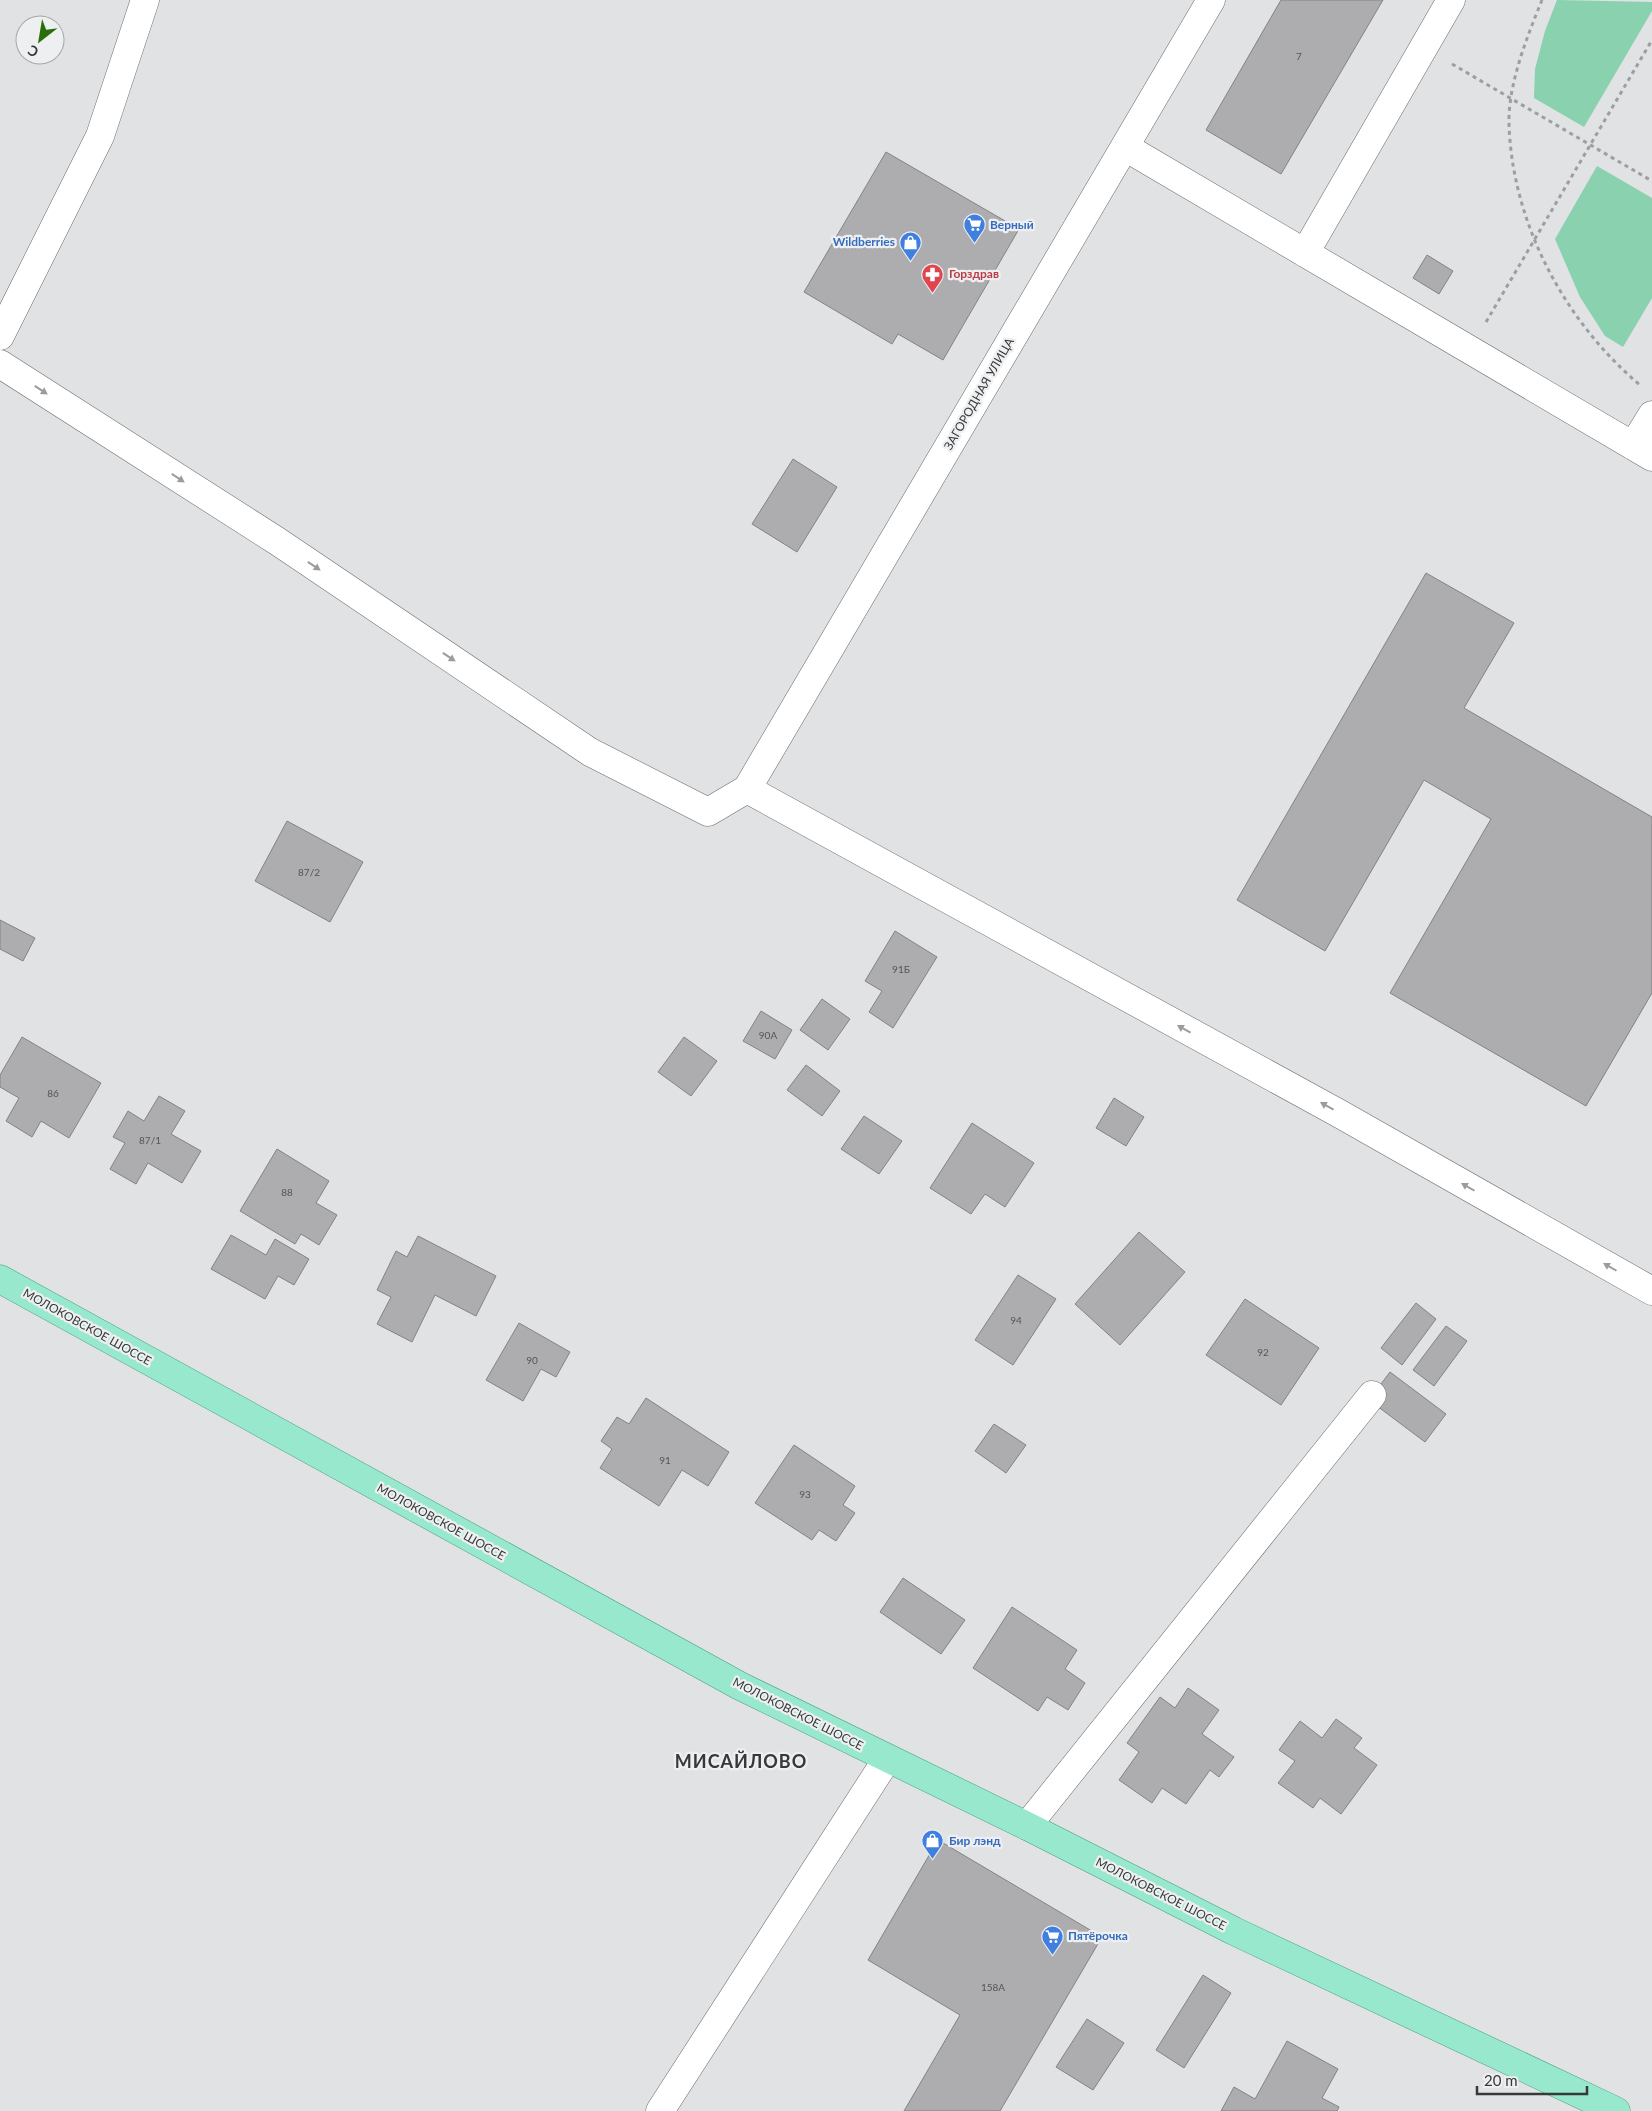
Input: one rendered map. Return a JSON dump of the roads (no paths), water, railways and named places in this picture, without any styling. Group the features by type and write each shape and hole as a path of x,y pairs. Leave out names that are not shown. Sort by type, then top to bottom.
{"main road":[{"name":"МОЛОКОВСКОЕ ШОССЕ","path":"0,1279 740,1686 1027,1826 1234,1931 1616,2111"}],"street":[{"path":"0,336 100,136 145,0"},
{"name":"ЗАГОРОДНАЯ УЛИЦА","path":"747,789 1211,0"},
{"path":"1304,253 1451,0"},
{"path":"1125,147 1643,452 1652,415"},
{"path":"0,364 277,541 590,752 708,812 747,789 1340,1114 1652,1291"},
{"path":"1027,1826 1372,1395"},
{"path":"660,2111 887,1758"}],"place":[{"name":"Верный","path":"974,244"},
{"name":"Wildberries","path":"911,261"},
{"name":"Горздрав","path":"933,293"},
{"name":"Бир лэнд","path":"933,1860"},
{"name":"Пятёрочка","path":"1052,1955"}],"district":[{"name":"МИСАЙЛОВО","path":"741,1762"}]}
